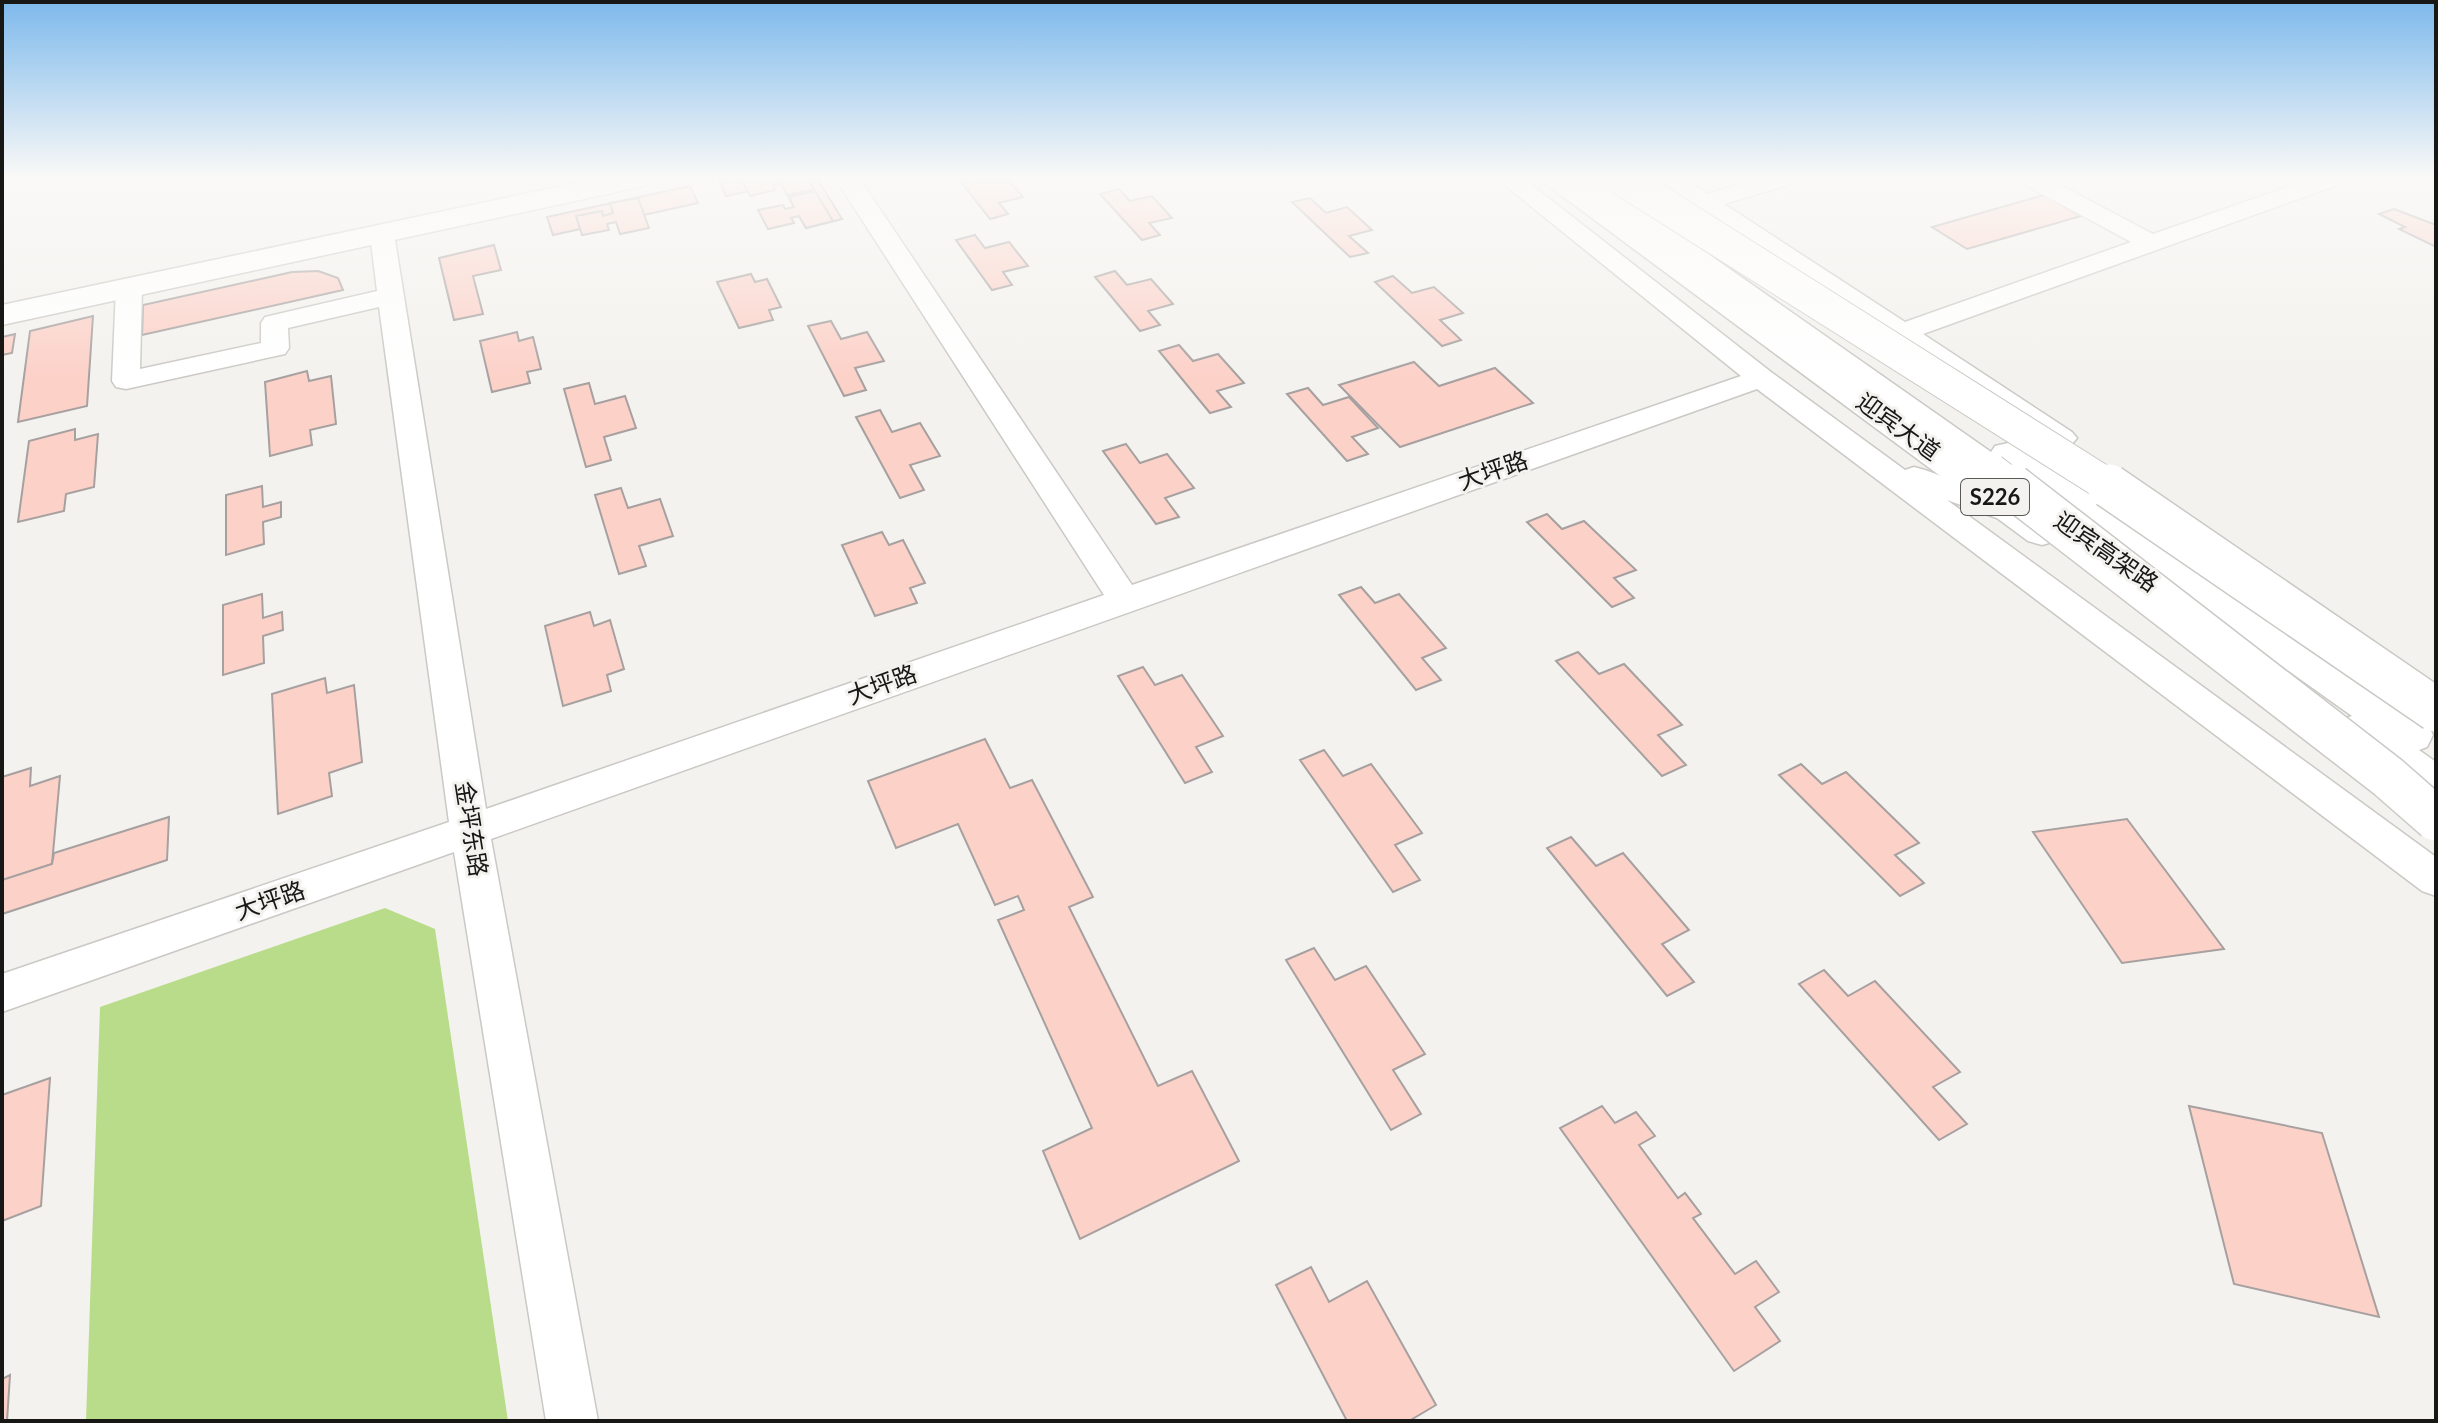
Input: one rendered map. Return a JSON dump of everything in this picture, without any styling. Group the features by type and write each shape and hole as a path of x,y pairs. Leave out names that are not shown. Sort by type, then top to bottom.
{"main road":[{"path":"2,302 267,244"},
{"path":"2,315 333,244"},
{"name":"迎宾大道","path":"1620,244 2024,518 2436,817"},
{"name":"迎宾高架路","path":"1674,244 2436,786"},
{"name":"迎宾高架路","path":"1706,244 2436,752"},
{"path":"1727,244 2436,688"},
{"name":"S226","path":"1748,244 2436,731"},
{"path":"2077,464 2436,710"},
{"path":"1991,470 2436,817"}],"street":[{"name":"金坪东路","path":"384,244 470,832 572,1421"},
{"path":"891,244 1124,599"},
{"path":"1602,244 1761,378 2436,879"},
{"path":"1756,244 1903,332 2436,688"},
{"path":"1903,332 2147,244"},
{"path":"129,288 126,381 275,348 274,323 391,296"},
{"name":"大坪路","path":"2,993 470,832 1124,599 1761,378"},
{"path":"1878,464 2024,518"}],"green space":[{"path":"385,908 435,929 508,1421 86,1421 100,1007"}],"building":[{"path":"959,244 982,244 985,248 1011,244 1028,266 1003,272 1012,285 992,290"},
{"path":"1337,244 1358,244 1368,253 1350,257"},
{"path":"1960,244 1983,244 1967,249"},
{"path":"494,245 501,270 473,276 483,314 454,320 439,258"},
{"path":"318,271 338,278 343,290 142,335 143,305 292,272"},
{"path":"1115,271 1127,285 1151,279 1173,304 1148,311 1160,325 1140,331 1095,277"},
{"path":"751,274 755,282 767,279 781,307 769,310 773,320 739,328 717,282"},
{"path":"1393,276 1412,293 1434,287 1463,313 1440,320 1461,340 1442,346 1375,282"},
{"path":"93,316 87,406 18,422 30,331"},
{"path":"831,321 841,339 867,332 884,361 855,368 866,390 844,396 808,326"},
{"path":"517,332 519,341 533,337 541,369 527,372 530,383 492,392 480,341"},
{"path":"15,334 12,353 2,355 2,337"},
{"path":"1179,345 1193,361 1218,354 1244,383 1217,391 1231,407 1210,413 1159,351"},
{"path":"1414,362 1439,386 1495,368 1533,403 1400,447 1339,385"},
{"path":"307,371 309,381 331,376 336,424 310,430 312,445 270,456 265,382"},
{"path":"589,383 595,404 625,396 636,428 604,437 611,460 586,467 564,389"},
{"path":"1308,388 1323,405 1349,397 1378,428 1352,437 1368,454 1347,461 1287,394"},
{"path":"880,410 892,432 920,423 940,456 910,465 924,490 900,498 856,417"},
{"path":"75,429 75,440 98,434 94,487 66,494 64,511 18,522 29,441"},
{"path":"1126,444 1140,463 1167,454 1194,488 1165,498 1179,517 1156,524 1103,451"},
{"path":"262,486 263,507 281,502 281,517 263,522 264,544 226,555 226,495"},
{"path":"621,488 628,508 660,499 673,536 639,546 646,566 619,574 595,495"},
{"path":"1547,514 1562,529 1584,521 1636,570 1614,578 1634,598 1612,607 1527,522"},
{"path":"882,532 889,545 903,540 925,583 910,588 917,603 875,616 842,545"},
{"path":"1361,587 1375,603 1399,594 1446,648 1422,658 1441,680 1416,690 1339,595"},
{"path":"262,594 263,618 282,612 283,630 263,636 264,663 223,675 223,605"},
{"path":"590,612 594,626 610,620 624,669 607,675 611,691 563,706 545,626"},
{"path":"1578,652 1599,674 1624,664 1682,725 1658,735 1686,765 1662,776 1556,661"},
{"path":"1143,667 1155,685 1182,675 1223,736 1196,747 1212,772 1185,783 1118,676"},
{"path":"325,678 327,693 354,685 362,762 329,773 332,796 278,814 272,694"},
{"path":"985,739 1010,788 1032,780 1093,897 1069,907 1158,1086 1192,1071 1239,1161 1080,1239 1043,1151 1092,1128 998,920 1024,910 1018,896 995,905 958,824 896,848 868,781"},
{"path":"1324,750 1343,776 1371,764 1422,833 1395,845 1420,880 1393,892 1300,760"},
{"path":"1801,764 1822,784 1846,772 1919,843 1895,855 1924,883 1900,896 1779,775"},
{"path":"31,768 30,786 60,776 52,864 16,876 13,902 2,906 2,777"},
{"path":"169,817 167,860 2,914 2,880 52,864 54,853"},
{"path":"2127,819 2224,949 2122,963 2033,832"},
{"path":"1571,837 1596,866 1623,853 1689,930 1662,944 1694,982 1667,996 1547,848"},
{"path":"1314,948 1335,980 1366,966 1425,1054 1393,1070 1421,1114 1391,1130 1286,960"},
{"path":"1824,970 1848,996 1875,981 1960,1072 1933,1087 1967,1124 1939,1140 1799,984"},
{"path":"50,1078 41,1206 2,1221 2,1095"},
{"path":"1602,1106 1615,1123 1636,1112 1655,1136 1639,1145 1678,1198 1685,1193 1701,1214 1693,1218 1735,1274 1756,1261 1779,1292 1755,1307 1780,1341 1734,1371 1560,1128"},
{"path":"2189,1106 2322,1133 2379,1317 2234,1284"},
{"path":"1311,1267 1329,1302 1367,1281 1436,1405 1409,1421 1347,1421 1276,1285"},
{"path":"10,1375 7,1421 2,1421 2,1379"}]}
